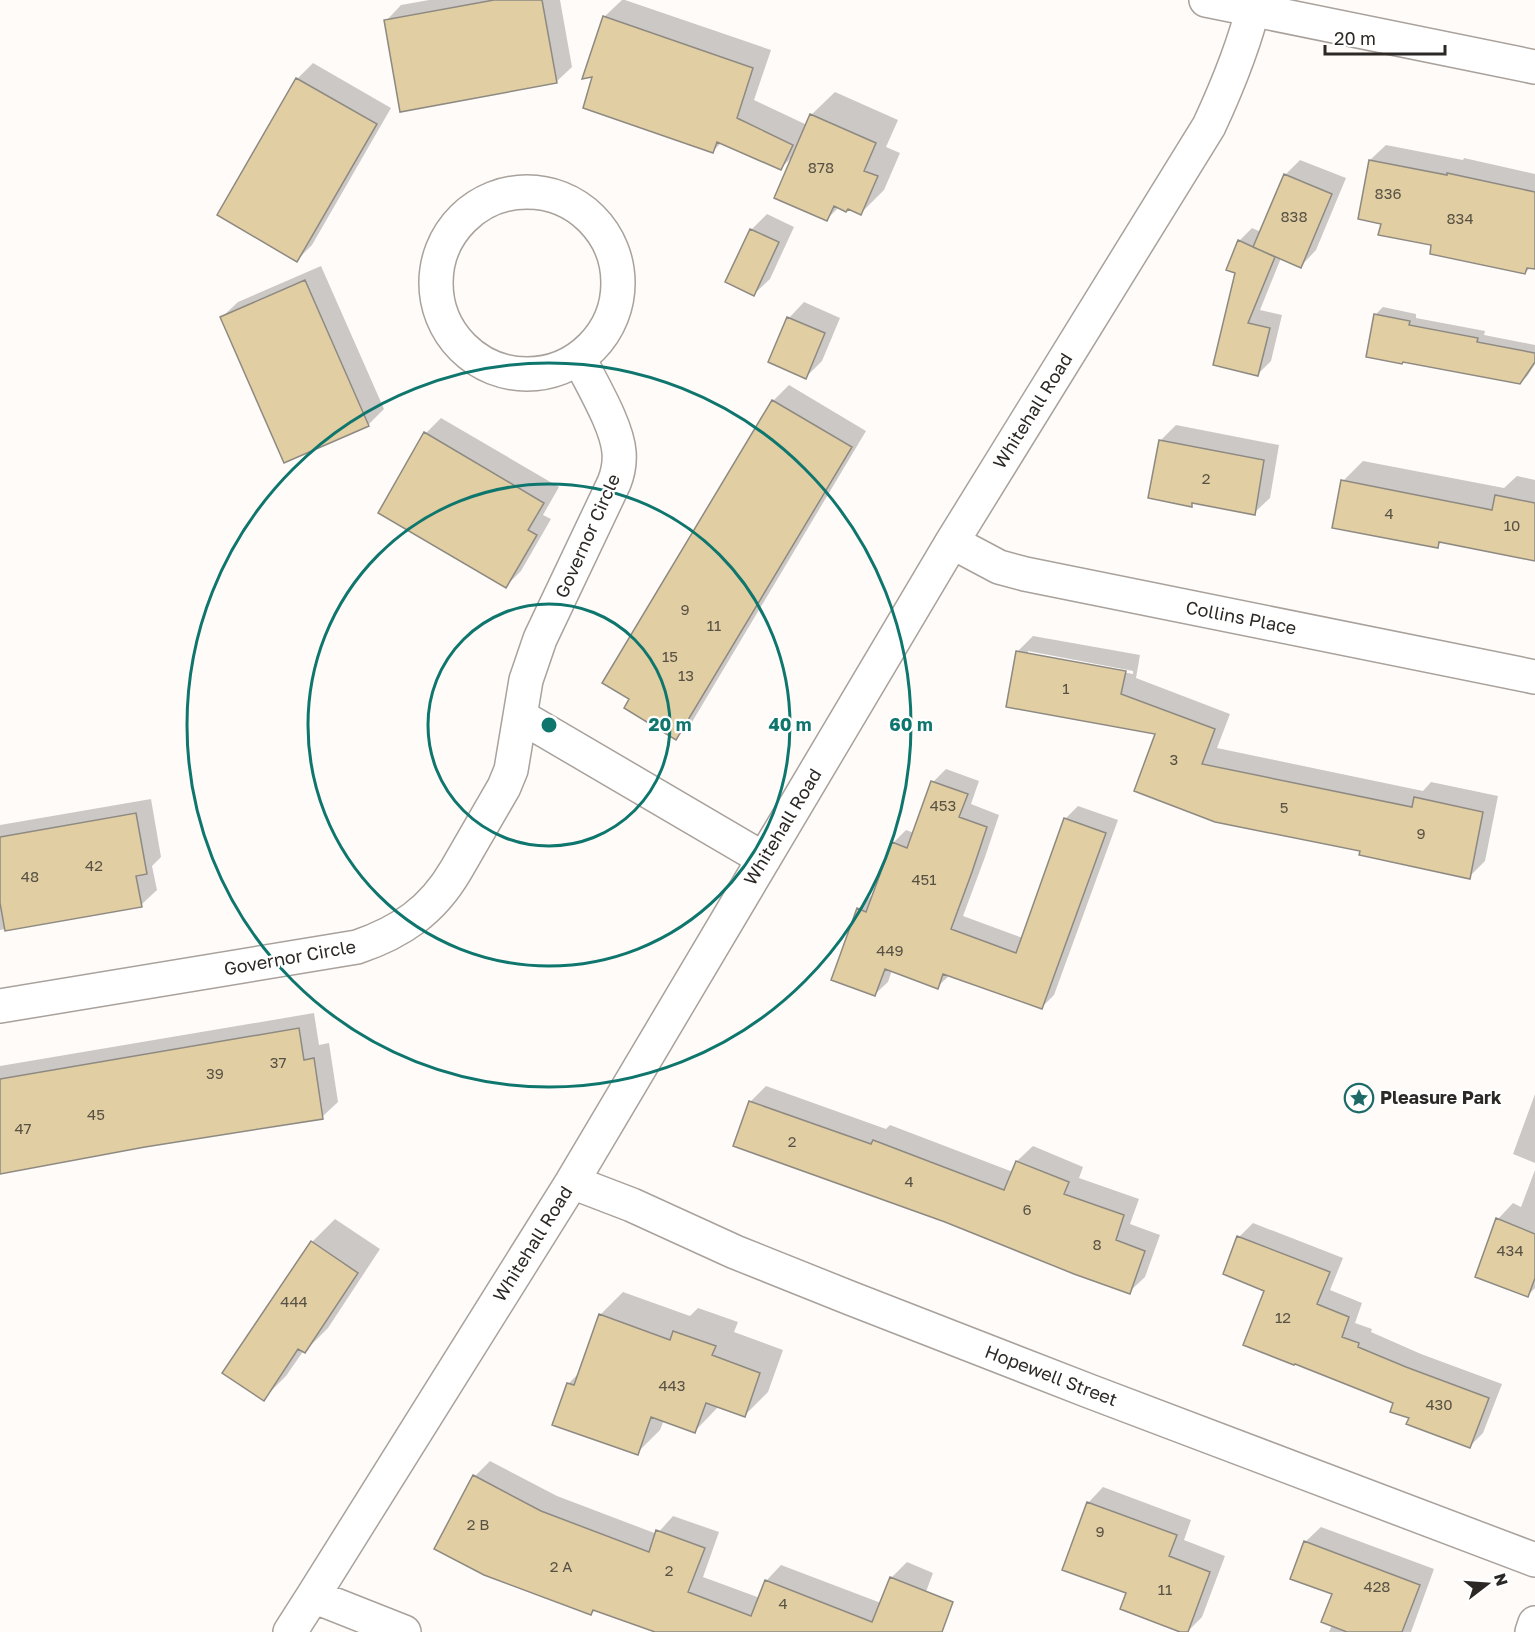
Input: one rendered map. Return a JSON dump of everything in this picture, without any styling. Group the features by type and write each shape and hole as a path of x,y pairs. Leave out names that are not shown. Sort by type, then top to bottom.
{"street":[{"path":"1206,0 1254,5 1535,67"},
{"name":"Whitehall Road","path":"290,1632 572,1182 952,542 1209,126 1242,47 1254,5"},
{"path":"542,193 560,198 575,206 601,231 610,246 615,264 618,281 616,299 612,316 604,332 579,358 564,367 546,373 511,373 478,360 452,336 443,320 438,303 437,267 449,234 474,208 507,194 542,193"},
{"name":"Governor Circle","path":"0,1006 357,947 387,936 415,919 427,908 452,877 507,779 513,760 526,680 536,649 619,468 616,434 579,358"},
{"name":"Collins Place","path":"952,542 999,567 1024,574 1535,677"},
{"path":"520,716 764,859"},
{"name":"Hopewell Street","path":"572,1182 632,1205 735,1252 861,1302 1535,1560"},
{"path":"314,1596 404,1632"},
{"path":"1532,1632 1535,1623"}],"building":[{"path":"494,0 542,0 557,83 400,112 384,20"},
{"path":"603,16 753,68 737,118 793,145 781,170 717,142 713,153 583,108 592,77 582,79"},
{"path":"296,78 377,124 297,262 217,215"},
{"path":"810,114 876,143 864,171 878,176 861,215 848,209 846,212 834,206 827,221 774,198"},
{"path":"1369,160 1447,175 1447,173 1535,192 1535,269 1527,268 1525,274 1430,254 1431,245 1378,235 1381,224 1358,219"},
{"path":"1284,174 1332,194 1301,268 1253,247"},
{"path":"750,229 779,242 754,296 725,282"},
{"path":"1238,240 1275,257 1248,323 1270,328 1258,376 1213,365 1235,273 1226,270"},
{"path":"305,280 369,426 284,463 220,317"},
{"path":"1374,314 1410,321 1409,325 1478,338 1477,342 1535,353 1535,362 1520,384 1366,357"},
{"path":"787,317 825,333 806,379 768,362"},
{"path":"772,400 852,447 676,740 624,708 629,699 602,683"},
{"path":"424,432 544,503 528,530 537,535 506,588 378,513"},
{"path":"1159,440 1264,460 1255,515 1192,503 1192,507 1148,498"},
{"path":"1341,480 1492,510 1495,495 1535,503 1535,561 1439,542 1438,548 1332,528"},
{"path":"1016,651 1126,671 1121,694 1215,729 1202,764 1412,807 1414,797 1483,812 1470,879 1359,855 1360,851 1215,822 1134,791 1155,734 1006,707"},
{"path":"931,781 968,794 959,817 987,827 951,929 1016,953 1064,818 1106,833 1042,1009 943,974 938,989 885,969 875,996 831,980 857,908 866,912 892,842 907,848"},
{"path":"136,813 147,874 136,876 142,907 5,931 0,903 0,837"},
{"path":"299,1028 304,1060 314,1058 323,1119 145,1147 0,1174 0,1079"},
{"path":"749,1101 871,1144 873,1140 1004,1190 1016,1161 1069,1182 1064,1194 1124,1215 1116,1240 1145,1251 1130,1294 945,1222 733,1146"},
{"path":"1496,1218 1535,1234 1535,1278 1528,1297 1475,1277"},
{"path":"1237,1236 1330,1272 1317,1304 1349,1317 1342,1337 1359,1343 1358,1347 1406,1367 1489,1398 1470,1448 1406,1424 1409,1418 1390,1412 1393,1403 1243,1345 1264,1291 1223,1274"},
{"path":"311,1241 358,1273 305,1353 298,1349 264,1401 222,1373"},
{"path":"599,1314 670,1340 673,1331 716,1346 712,1355 760,1373 745,1417 706,1403 695,1433 651,1417 638,1455 552,1425 567,1383 574,1385"},
{"path":"473,1475 541,1511 649,1552 656,1530 705,1548 688,1592 751,1616 765,1580 872,1622 890,1577 953,1602 942,1632 655,1632 593,1610 591,1615 484,1575 434,1549"},
{"path":"1087,1502 1177,1535 1169,1556 1210,1572 1188,1632 1180,1632 1120,1609 1126,1593 1062,1570"},
{"path":"1304,1541 1420,1585 1402,1632 1347,1632 1321,1622 1332,1594 1290,1579"}],"place":[{"name":"Pleasure Park","path":"1359,1098"}]}
